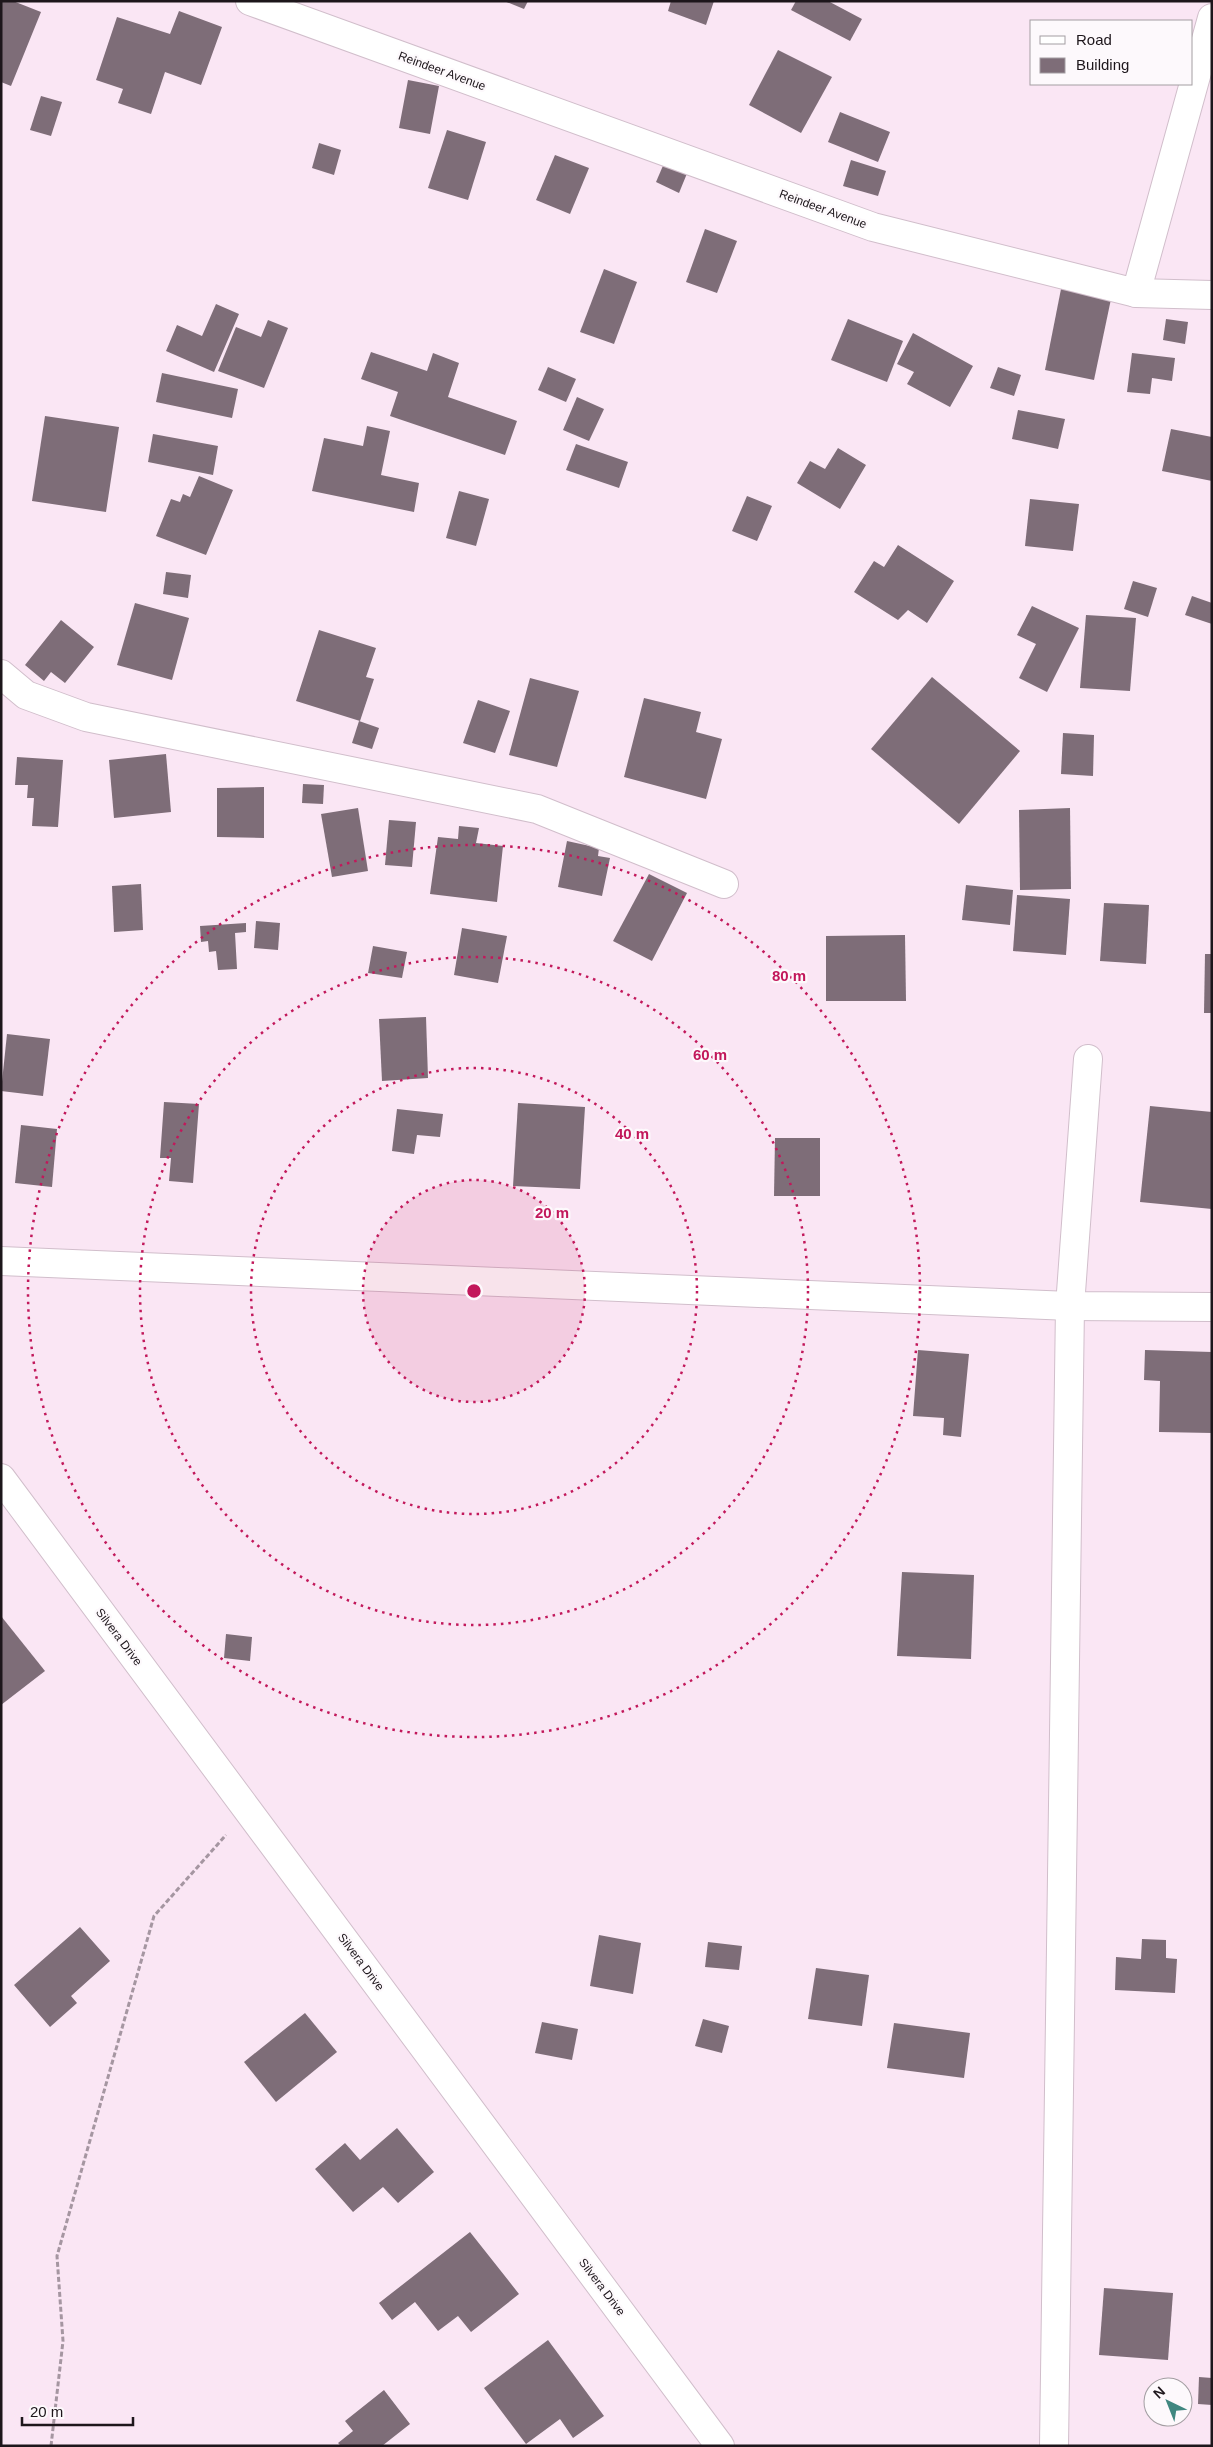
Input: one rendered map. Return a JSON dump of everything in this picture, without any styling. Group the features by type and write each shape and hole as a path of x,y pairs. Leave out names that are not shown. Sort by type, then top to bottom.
{"street":[{"name":"Reindeer Avenue","path":"250,1 873,226 1136,293 1212,295"},
{"path":"1136,293 1212,18"},
{"path":"1,674 26,695 86,717 537,809 724,884"},
{"path":"1054,2446 1070,1306 1088,1058"},
{"path":"1,1261 1070,1306 1212,1306"},
{"name":"Silvera Drive","path":"1,1478 720,2446"}],"path":[{"path":"51,2446 62,2340 57,2256 154,1916 248,1811"}],"building":[{"path":"1,1 13,1 41,12 11,86 1,82"},
{"path":"504,1 528,1 524,9"},
{"path":"671,1 714,1 706,25 668,11"},
{"path":"796,1 828,1 862,19 850,41 791,10"},
{"path":"179,11 222,27 201,85 165,72 151,114 118,103 123,89 96,80 117,17 170,34"},
{"path":"778,50 832,77 801,133 749,105"},
{"path":"408,80 439,86 430,134 399,128"},
{"path":"41,96 62,102 51,136 30,130"},
{"path":"840,112 890,132 878,162 828,142"},
{"path":"447,130 486,142 468,200 428,188"},
{"path":"319,143 341,150 334,175 312,168"},
{"path":"555,155 589,168 570,214 536,200"},
{"path":"851,160 886,171 878,196 843,186"},
{"path":"665,161 688,171 679,193 656,182"},
{"path":"705,229 737,241 717,293 686,282"},
{"path":"604,269 637,282 614,344 580,332"},
{"path":"1061,289 1111,299 1094,380 1045,370"},
{"path":"216,304 239,314 214,372 166,351 177,325 202,336"},
{"path":"848,319 903,341 887,382 831,360"},
{"path":"1166,319 1188,322 1185,344 1163,340"},
{"path":"268,320 288,328 264,388 218,371 236,327 261,337"},
{"path":"913,333 973,366 950,407 907,384 914,372 897,364"},
{"path":"371,352 427,371 433,353 459,363 448,397 517,421 505,455 390,416 398,392 361,379"},
{"path":"1132,353 1175,358 1172,381 1152,378 1150,394 1127,392"},
{"path":"548,367 576,379 566,402 538,390"},
{"path":"998,367 1021,375 1014,396 990,388"},
{"path":"162,373 238,389 232,418 156,402"},
{"path":"577,397 604,409 589,441 563,430"},
{"path":"1018,410 1065,419 1058,449 1012,439"},
{"path":"45,416 119,427 106,512 32,501"},
{"path":"367,426 390,431 381,475 419,483 414,512 312,491 324,438 363,446"},
{"path":"1171,429 1212,437 1212,481 1162,471"},
{"path":"153,434 218,446 213,475 148,462"},
{"path":"576,444 628,462 619,488 566,470"},
{"path":"838,448 866,465 840,509 797,483 810,461 825,469"},
{"path":"199,476 233,490 206,555 156,536 171,499 180,502 183,494 190,497"},
{"path":"459,491 489,499 476,546 446,538"},
{"path":"747,496 772,506 757,541 732,531"},
{"path":"1030,499 1079,504 1073,551 1025,546"},
{"path":"898,545 954,581 927,623 908,610 898,620 854,592 874,561 884,567"},
{"path":"166,572 191,575 188,598 163,594"},
{"path":"1133,581 1157,588 1148,617 1124,609"},
{"path":"1192,596 1212,603 1212,624 1185,615"},
{"path":"135,603 189,618 172,680 117,665"},
{"path":"1032,606 1079,628 1047,692 1019,678 1036,644 1017,635"},
{"path":"1086,615 1136,618 1130,691 1080,688"},
{"path":"61,620 94,647 65,683 51,672 44,681 25,665"},
{"path":"319,630 376,648 366,677 374,679 360,721 296,701"},
{"path":"932,677 1020,751 959,824 871,749"},
{"path":"530,678 579,691 557,767 509,755"},
{"path":"644,698 701,712 696,732 722,739 706,799 624,777"},
{"path":"478,700 510,711 495,753 463,743"},
{"path":"359,721 379,728 372,749 352,743"},
{"path":"1063,733 1094,735 1093,776 1061,774"},
{"path":"166,754 171,812 114,818 109,760"},
{"path":"17,757 63,760 58,827 32,826 34,798 27,798 28,785 15,785"},
{"path":"303,784 324,785 323,804 302,803"},
{"path":"264,787 264,838 217,837 217,788"},
{"path":"358,808 368,871 332,877 321,814"},
{"path":"1070,808 1071,889 1020,890 1019,810"},
{"path":"389,820 416,822 412,867 385,865"},
{"path":"459,826 479,828 476,843 503,846 497,902 430,894 438,837 458,839"},
{"path":"567,841 599,848 598,856 610,858 602,896 558,887"},
{"path":"649,874 687,893 652,961 613,941"},
{"path":"141,884 143,930 114,932 112,886"},
{"path":"966,885 1013,890 1010,925 962,920"},
{"path":"1017,895 1070,899 1066,955 1013,951"},
{"path":"1104,903 1149,905 1146,964 1100,961"},
{"path":"256,921 280,923 278,950 254,948"},
{"path":"246,923 246,932 235,933 237,969 218,970 216,951 209,952 208,941 201,942 200,926"},
{"path":"462,928 507,936 498,983 454,975"},
{"path":"905,935 906,1001 826,1001 826,936"},
{"path":"373,946 407,952 402,978 368,973"},
{"path":"1205,954 1212,954 1212,1013 1204,1013"},
{"path":"426,1017 428,1078 382,1081 379,1019"},
{"path":"7,1034 50,1039 43,1096 1,1091"},
{"path":"164,1102 199,1104 193,1183 169,1181 171,1158 160,1158"},
{"path":"518,1103 585,1107 580,1189 513,1186"},
{"path":"1150,1106 1212,1112 1212,1209 1140,1202"},
{"path":"397,1109 443,1114 440,1137 417,1135 414,1154 392,1151"},
{"path":"21,1125 57,1129 52,1187 15,1183"},
{"path":"775,1138 820,1138 820,1196 774,1196"},
{"path":"918,1350 969,1354 961,1437 943,1435 944,1418 913,1416"},
{"path":"1145,1350 1212,1352 1212,1433 1159,1432 1160,1381 1144,1380"},
{"path":"902,1572 974,1575 971,1659 897,1656"},
{"path":"1,1616 45,1671 1,1705"},
{"path":"226,1634 252,1637 250,1661 224,1658"},
{"path":"80,1927 110,1961 71,1996 77,2003 50,2027 14,1985"},
{"path":"599,1935 641,1943 633,1994 590,1986"},
{"path":"1142,1939 1166,1940 1166,1958 1177,1959 1175,1993 1115,1990 1116,1957 1141,1959"},
{"path":"708,1942 742,1946 739,1970 705,1967"},
{"path":"816,1968 869,1975 862,2026 808,2019"},
{"path":"305,2013 337,2052 276,2102 244,2062"},
{"path":"703,2019 729,2026 722,2053 695,2046"},
{"path":"542,2022 578,2029 572,2060 535,2053"},
{"path":"894,2023 970,2033 964,2078 887,2068"},
{"path":"397,2128 434,2172 398,2203 383,2187 353,2212 315,2169 345,2143 360,2160"},
{"path":"470,2232 519,2294 471,2332 458,2316 438,2331 415,2302 392,2320 379,2303"},
{"path":"1104,2288 1173,2293 1168,2360 1099,2355"},
{"path":"548,2340 604,2416 573,2438 560,2419 526,2444 484,2388"},
{"path":"1199,2377 1212,2378 1212,2405 1198,2404"},
{"path":"384,2390 410,2424 382,2446 341,2446 338,2443 353,2431 345,2421"}]}
